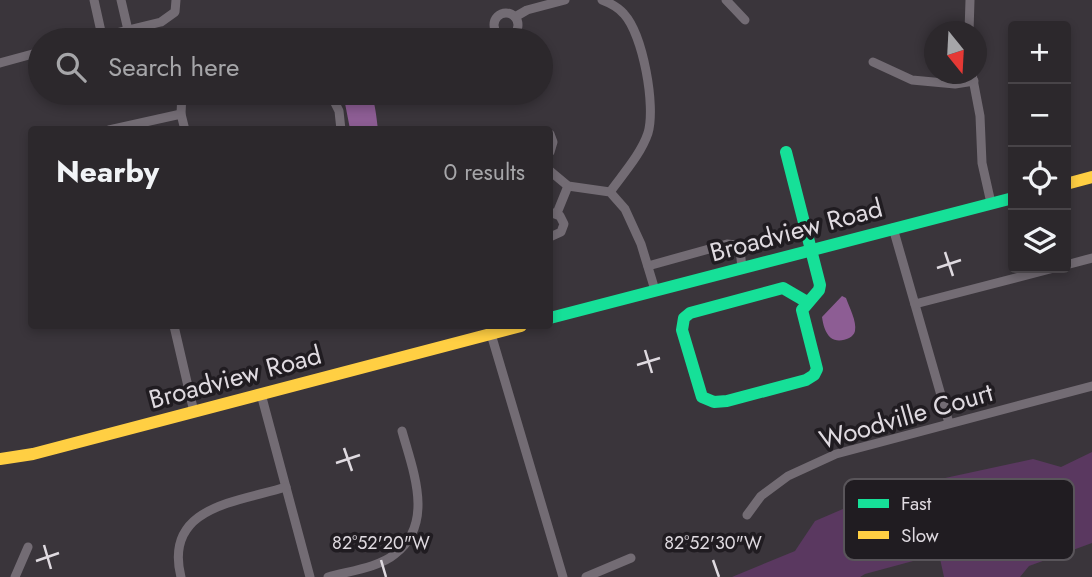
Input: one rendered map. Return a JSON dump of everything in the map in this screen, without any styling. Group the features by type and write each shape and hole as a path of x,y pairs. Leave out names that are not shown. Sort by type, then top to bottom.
{"street":[{"path":"94,0 100,28"},
{"path":"121,0 128,28"},
{"path":"136,28 160,22 171,15 177,6 176,0"},
{"path":"515,17 527,10 565,0"},
{"path":"602,0 624,13 630,22 646,70 651,97 648,133 610,192"},
{"path":"726,0 745,20"},
{"path":"969,21 970,0"},
{"path":"0,63 28,55"},
{"path":"873,62 912,80 924,81"},
{"path":"974,84 980,116 982,163 991,203"},
{"path":"181,105 184,126"},
{"path":"336,105 341,126"},
{"path":"127,126 181,114"},
{"path":"786,152 820,285 819,290 802,310 817,369 814,375 806,380 727,401 716,403 702,397 681,330 684,318 690,313 783,288 807,302"},
{"path":"553,174 568,186 610,192 625,209 655,290"},
{"path":"1071,183 1092,177"},
{"path":"553,236 563,228 562,219 553,213 568,186"},
{"name":"Broadview Road","path":"553,317 1008,199"},
{"path":"893,228 949,423"},
{"path":"648,266 727,244 736,245 740,249 742,268"},
{"path":"1071,264 1092,258"},
{"path":"915,304 1035,273"},
{"path":"175,329 194,412"},
{"name":"Broadview Road","path":"0,459 33,454 510,329"},
{"path":"491,334 563,577"},
{"name":"Woodville Court","path":"747,515 761,496 788,475 835,454 1092,386"},
{"path":"261,394 310,577"},
{"path":"328,577 371,566 395,554 412,533 419,507 417,488 402,431"},
{"path":"181,577 179,544 192,521 214,507 286,487"},
{"path":"15,577 28,547"},
{"path":"586,577 631,558"}],"shaded area":[{"path":"345,105 375,105 378,126 349,126"},
{"path":"842,296 846,298 852,314 855,331 844,340 837,340 827,334 822,317"},
{"path":"1092,452 1092,543 1074,550 1074,479 940,479 1033,459 1061,467"},
{"path":"844,509 844,560 917,560 860,577 732,577 795,551 815,521"},
{"path":"940,560 1045,560 1029,566 1020,577 944,577"}],"traffic: fast":[{"path":"786,152 820,285 819,290 802,310 817,369 814,375 806,380 727,401 714,402 702,397 682,330 684,318 690,313 783,288 807,302"},
{"path":"553,317 1008,199"}],"traffic: slow":[{"path":"1071,183 1092,177"},
{"path":"0,459 33,454 510,329"}]}
